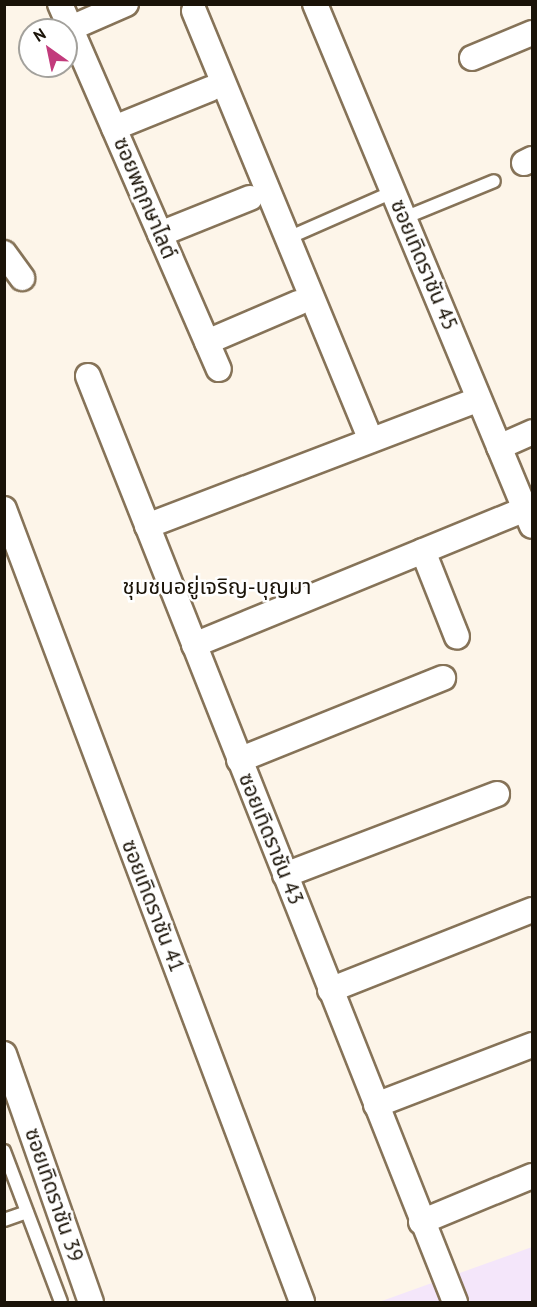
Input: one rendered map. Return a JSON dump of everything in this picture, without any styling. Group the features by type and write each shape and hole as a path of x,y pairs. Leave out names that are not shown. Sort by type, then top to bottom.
{"street":[{"name":"ซอยพฤกษาไลต์","path":"60,4 66,18"},
{"path":"78,25 126,4"},
{"name":"ซอยเทิดราชัน 45","path":"315,4 529,517"},
{"path":"194,10 371,440"},
{"path":"472,58 532,33"},
{"name":"ซอยพฤกษาไลต์","path":"78,44 219,369"},
{"path":"114,128 210,88"},
{"path":"160,234 250,198"},
{"path":"4,253 22,279"},
{"path":"207,342 298,303"},
{"name":"ซอยเทิดราชัน 43","path":"88,376 421,1222 455,1302"},
{"path":"147,526 479,399"},
{"path":"499,447 532,432"},
{"name":"ซอยเทิดราชัน 41","path":"4,509 302,1302"},
{"path":"194,645 423,551 529,517"},
{"path":"423,551 457,637"},
{"path":"239,760 443,678"},
{"path":"285,875 497,794"},
{"path":"330,990 532,910"},
{"path":"376,1106 532,1044"},
{"name":"ซอยเทิดราชัน 39","path":"4,1054 91,1302"},
{"path":"421,1222 532,1176"}],"lane":[{"path":"404,218 494,181"},
{"path":"288,238 393,192"},
{"path":"4,1151 61,1302"},
{"path":"4,1220 27,1212"}],"shaded area":[{"path":"532,1247 532,1302 379,1302"}],"district":[{"name":"ชุมชนอยู่เจริญ-บุญมา","path":"217,587"}]}
